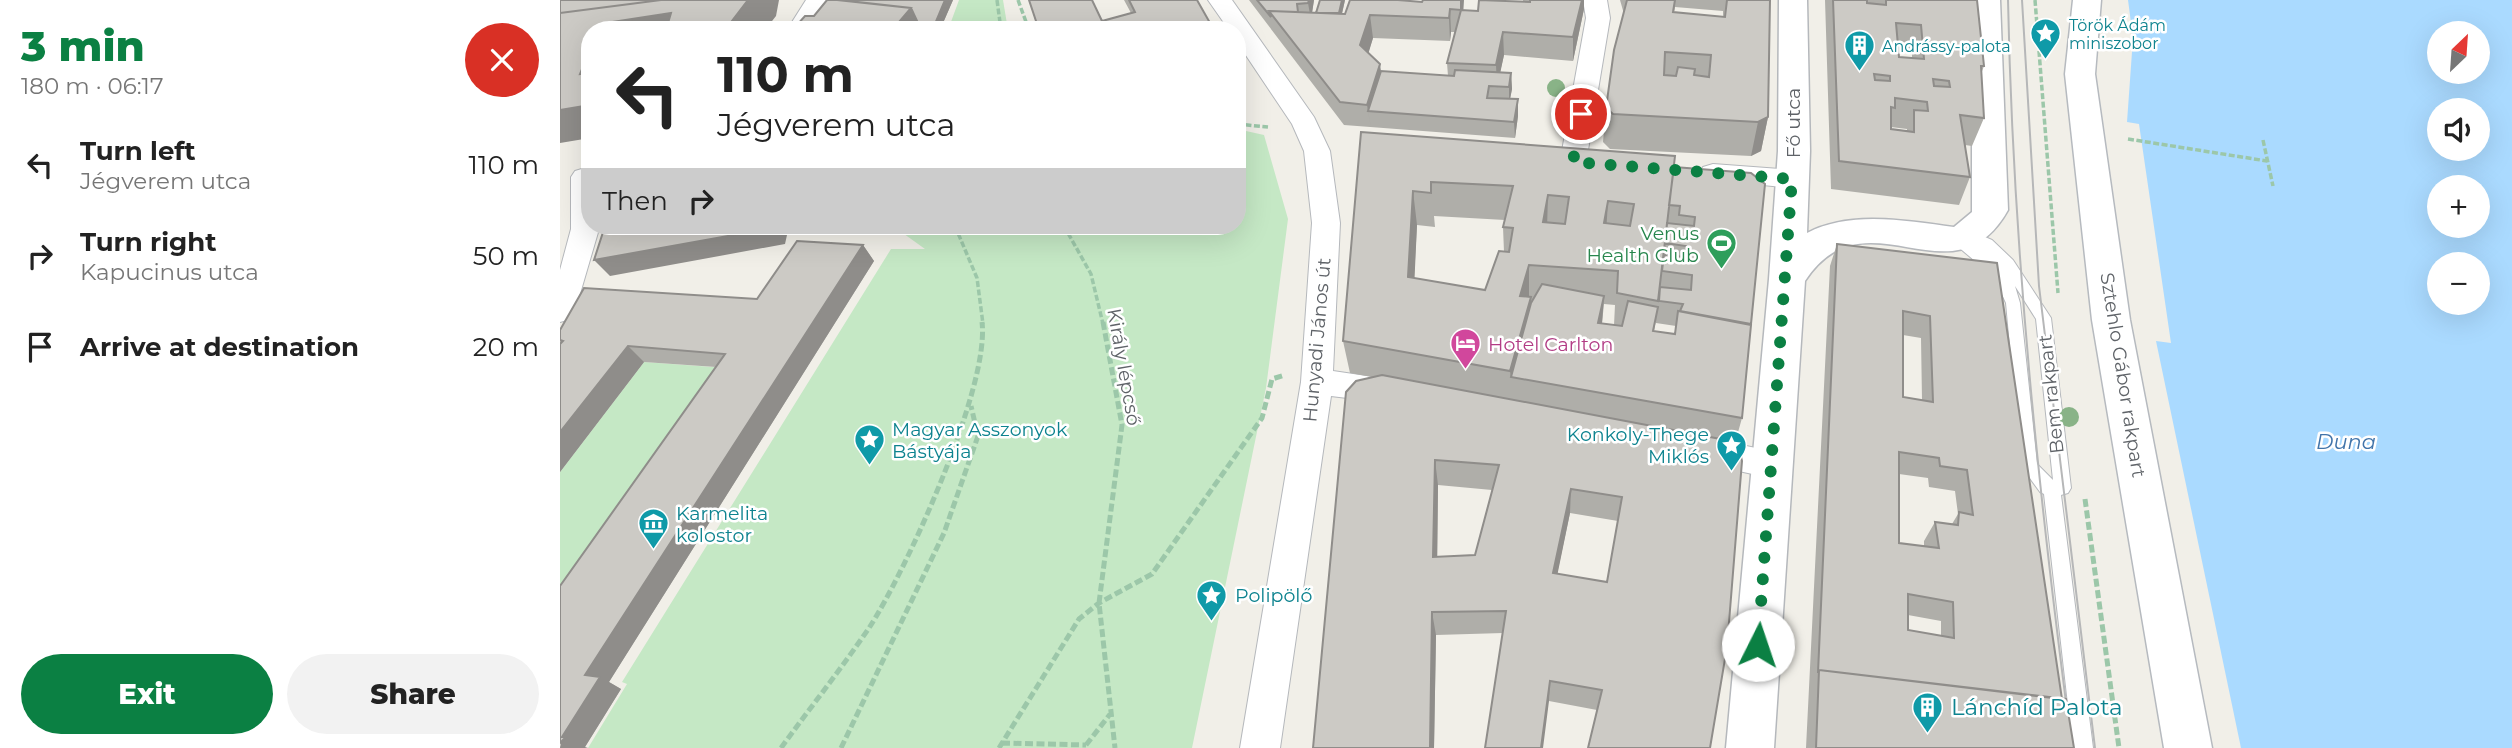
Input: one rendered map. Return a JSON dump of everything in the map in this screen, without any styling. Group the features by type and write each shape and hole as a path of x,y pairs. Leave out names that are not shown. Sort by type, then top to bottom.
{"street":[{"path":"805,21 818,0"},
{"name":"Hunyadi János út","path":"1220,0 1235,21"},
{"path":"1573,162 1598,18 1595,0"},
{"name":"Fő utca","path":"1750,748 1787,279 1792,179 1793,0"},
{"path":"1787,279 1812,246 1822,240 1868,232 1973,228 1986,0"},
{"path":"2068,0 2080,74"},
{"name":"Sztehlo Gábor rakpart","path":"2087,0 2080,74 2111,320 2188,748"},
{"name":"Hunyadi János út","path":"1246,38 1305,123 1317,150 1326,223 1317,382 1261,748"},
{"path":"1690,171 1792,179 1807,206 1814,211 1868,232"},
{"path":"560,311 583,249 585,235"},
{"path":"1317,382 1353,384 1425,395"},
{"path":"1670,443 1771,464"}],"lane":[{"name":"Bem rakpart","path":"1973,228 2008,264 2043,318 2062,488 2052,489 2046,486 2029,466 2013,303 2008,282 1993,263 1973,228"},
{"name":"Bem rakpart","path":"2052,489 2083,748"}],"path":[{"path":"998,0 1000,21"},
{"path":"1018,0 1026,21"},
{"path":"1246,125 1268,127"},
{"path":"2128,138 2267,161"},
{"path":"2263,140 2273,186"},
{"path":"781,748 870,626 914,541 971,405 984,335 977,278 959,235"},
{"name":"Király lépcső","path":"1070,235 1091,274 1111,355 1122,425 1099,603 1115,748"},
{"path":"1000,746 1079,619 1099,603 1152,575 1262,418 1272,379"},
{"path":"841,748 944,533 978,436 971,405"},
{"path":"1000,746 1085,747 1111,713"}],"green space":[{"path":"959,0 1003,0 1006,21 951,21"},
{"path":"1246,131 1264,135 1288,219 1266,388 1192,748 588,748 627,684 622,682 891,249 925,249 906,235 1246,235"},
{"path":"644,362 740,369 560,629 560,472"}],"water":[{"name":"Duna","path":"2128,0 2512,0 2512,748 2241,748 2156,341 2171,343 2139,124 2127,122 2133,38"}],"building":[{"path":"560,0 661,0 560,13"},
{"path":"661,0 748,0 732,21 669,21 671,13 619,21 581,21 581,106 560,110 560,13"},
{"path":"827,0 911,8 900,21 800,21 805,16 814,16"},
{"path":"840,0 945,0 936,21 917,21 911,8"},
{"path":"1029,0 1092,0 1102,21 1036,21"},
{"path":"1129,0 1197,0 1209,21 1102,21 1135,12"},
{"path":"1257,0 1309,0 1308,3 1297,4 1298,12 1269,11 1271,17"},
{"path":"1320,0 1342,0 1339,13 1316,13"},
{"path":"1350,0 1461,0 1461,10 1450,9 1449,18 1370,15 1360,45 1380,64 1367,105 1340,102 1269,11 1345,14"},
{"path":"1479,0 1582,0 1573,37 1503,32 1496,65 1447,63 1461,10 1478,11"},
{"path":"1627,0 1675,0 1673,12 1725,17 1727,0 1770,0 1768,117 1758,122 1613,114 1606,108 1614,50","holes":["1665,52 1711,55 1709,77 1694,75 1695,69 1678,67 1676,76 1664,75"]},
{"name":"Andrássy-palota","path":"1833,0 1867,0 1867,3 1886,5 1886,0 1977,0 1984,66 1981,66 1984,118 1960,115 1970,177 1839,161","holes":["1896,23 1921,25 1924,59 1899,57","1874,74 1890,76 1890,81 1875,80","1933,79 1949,81 1950,87 1934,86","1895,98 1927,102 1928,111 1914,110 1914,132 1891,129 1891,107 1895,108"]},
{"path":"1455,70 1511,73 1509,87 1489,86 1487,98 1518,99 1514,122 1368,111 1381,71 1454,76"},
{"path":"1361,132 1675,156 1658,301 1617,293 1618,271 1529,265 1520,296 1531,297 1510,371 1343,341","holes":["1431,182 1513,186 1503,227 1513,228 1509,252 1499,251 1485,290 1408,277 1413,191 1431,193","1548,195 1569,197 1565,224 1543,222","1608,201 1634,204 1630,226 1604,223"]},
{"path":"1674,167 1751,173 1765,184 1751,324 1680,311 1683,304 1659,301 1660,287 1691,290 1692,275 1662,271 1664,255 1686,257 1686,246 1665,243 1667,223 1694,226 1695,217 1679,215 1680,206 1669,205"},
{"path":"602,235 734,235 594,260"},
{"name":"Karmelita kolostor","path":"797,241 863,245 585,675 600,677 560,743 560,586 725,354 628,346 560,432 560,344 563,341 560,340 560,330 584,288 757,299"},
{"path":"1837,244 1997,263 2062,699 1819,670 1818,673","holes":["1903,311 1930,316 1933,402 1903,397","1899,452 1939,458 1940,466 1967,470 1973,515 1959,512 1958,525 1935,522 1939,548 1899,543","1908,594 1953,602 1954,638 1908,630"]},
{"path":"1542,284 1604,296 1598,323 1622,326 1628,301 1658,307 1653,331 1675,334 1678,311 1751,325 1742,418 1511,377 1531,303"},
{"path":"1382,375 1731,441 1739,447 1742,461 1727,647 1710,748 1588,748 1602,690 1550,681 1541,748 1485,748 1506,611 1432,612 1430,748 1313,748 1346,392 1356,381","holes":["1435,460 1499,465 1475,555 1433,557","1571,489 1622,497 1607,582 1553,573"]},
{"name":"Lánchíd Palota","path":"1819,670 2066,699 2074,748 1816,748"}],"tram line":[{"path":"2008,0 2015,188 2030,375 2072,748"},
{"path":"2022,0 2039,286 2095,748"}],"place":[{"name":"Török Ádám miniszobor","path":"2046,61"},
{"name":"Andrássy-palota","path":"1859,73"},
{"name":"Venus Health Club","path":"1722,271"},
{"name":"Hotel Carlton","path":"1465,371"},
{"name":"Magyar Asszonyok Bástyája","path":"869,467"},
{"name":"Konkoly-Thege Miklós","path":"1732,472"},
{"name":"Karmelita kolostor","path":"653,551"},
{"name":"Polipölő","path":"1212,622"},
{"name":"Lánchíd Palota","path":"1928,734"}],"route":[{"path":"1581,114 1573,162 1792,179 1787,279 1758,645"}]}
